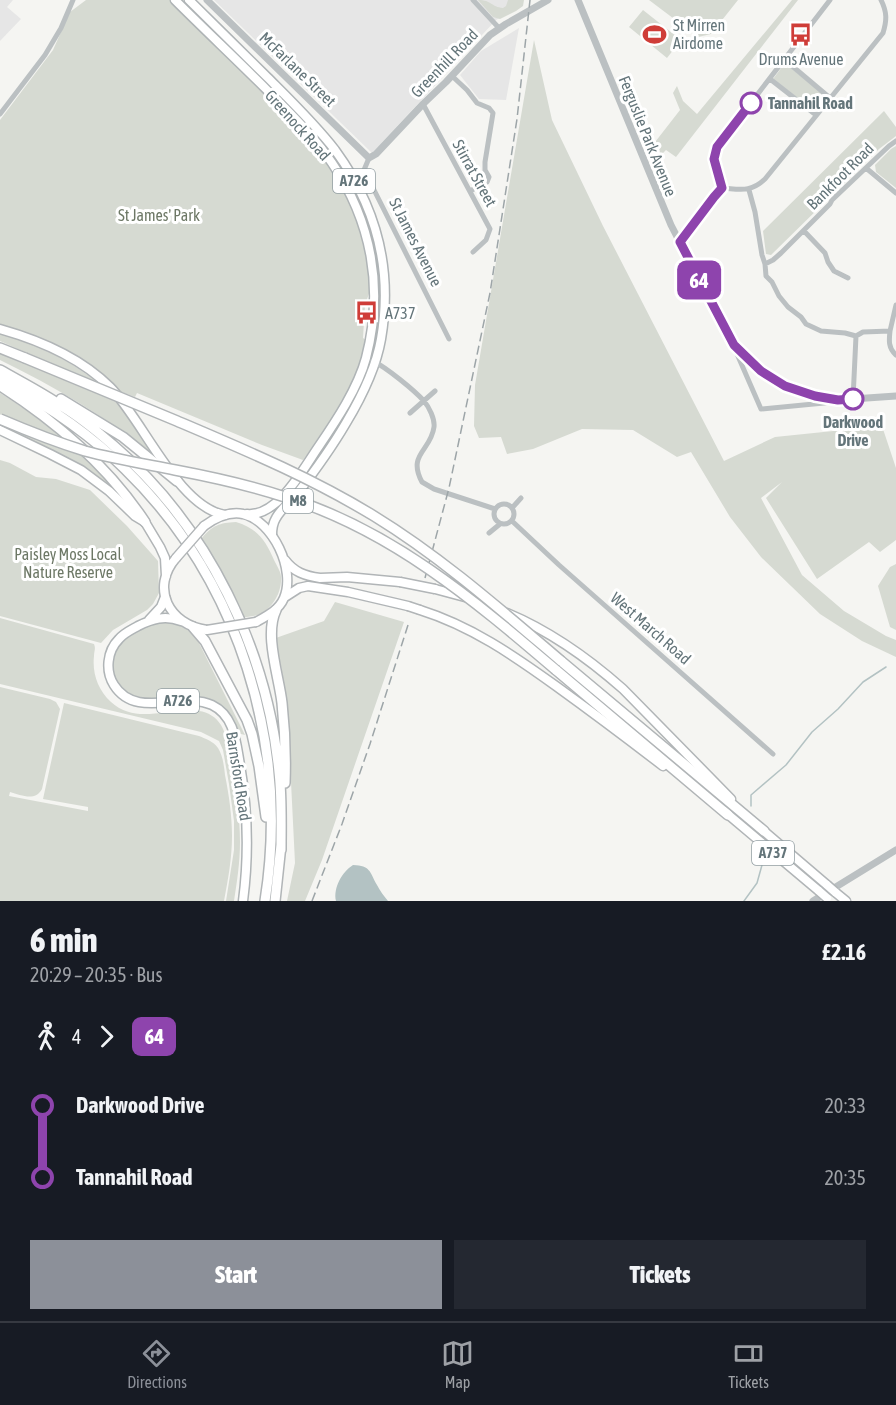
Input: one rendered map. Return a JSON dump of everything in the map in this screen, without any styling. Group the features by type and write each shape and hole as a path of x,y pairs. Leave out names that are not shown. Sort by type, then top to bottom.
{"highway":[{"name":"M8","path":"0,348 293,471 390,526 436,559 728,814"},
{"path":"0,368 98,420 142,451 177,481"},
{"path":"0,368 86,423 125,456 178,516 201,548 221,582 244,632 266,696 279,773 280,849"},
{"path":"0,379 71,423 124,468 172,523 209,579 242,651 256,698 268,756 271,831 265,901"},
{"path":"0,386 46,416 96,460 123,491 145,522"},
{"name":"M8","path":"0,419 87,451 268,492 354,525 398,548 451,584 559,665 764,831"},
{"path":"275,901 285,812 285,753 280,690 270,637 271,623 276,610"},
{"path":"193,627 205,641 240,705 252,734 259,766 270,863"}],"main road":[{"name":"Greenock Road","path":"175,0 283,106 332,162 363,222 372,260 374,288 370,334 365,359 351,393 337,419 284,495 261,513 243,514"},
{"name":"Greenock Road","path":"189,0 315,127 336,152 357,186 372,217 383,259 385,307 381,340 375,362 359,400 345,425 297,493 276,517 272,536"},
{"path":"0,329 69,357 102,380 120,398 177,481 205,507 225,515"},
{"path":"0,430 81,471 109,491 135,516 145,522 165,558 166,576"},
{"path":"149,620 174,618 193,627 207,630 256,622 276,610 285,597 287,575 285,560 272,536 260,523 243,514"},
{"name":"A726","path":"165,597 169,567 204,526 225,515 243,514"},
{"name":"A737","path":"285,560 297,572 312,577 373,578 435,589 476,600 515,616 563,642 623,689 764,831 846,901"},
{"name":"A737","path":"285,597 299,588 308,586 348,592 408,606 467,628 507,651 588,709 728,814 829,899"},
{"path":"165,597 181,621"},
{"name":"Barnsford Road","path":"165,597 149,620 128,631 116,643 109,659 109,674 117,689 135,701 149,704 190,700 202,702 217,707 228,718 236,739 247,818 247,860 243,901"}],"street":[{"path":"0,114 45,55 61,28 73,0"},
{"name":"McFarlane Street","path":"207,0 369,158"},
{"path":"473,0 499,28"},
{"name":"Greenhill Road","path":"369,158 376,154 490,35 548,0"},
{"name":"Ferguslie Park Avenue","path":"578,0 651,180 680,242 734,345 761,371 785,386 815,396 838,400 896,396"},
{"path":"722,188 714,159 717,147 830,0"},
{"path":"722,188 749,190 765,179 883,33 887,22 886,10 881,0"},
{"path":"785,60 830,98"},
{"path":"452,76 477,103 489,108 493,113 485,162 485,170 489,177 487,182 470,191"},
{"path":"770,79 816,115"},
{"name":"Stirrat Street","path":"423,104 490,229 486,240 473,252"},
{"name":"Bankfoot Road","path":"765,264 773,260 804,231 832,200 896,141"},
{"name":"St James Avenue","path":"369,158 364,170 449,339"},
{"path":"866,168 896,193"},
{"path":"680,242 722,188"},
{"path":"749,190 766,276 788,307 806,324 821,331 856,336 863,332 890,331"},
{"name":"Bankfoot Road","path":"804,231 825,253 834,272 848,278"},
{"path":"896,305 889,343 891,351 896,355"},
{"path":"853,399 856,336"},
{"path":"734,345 761,409 838,400"},
{"path":"365,359 375,362 424,401 433,419 434,427 416,466 422,482 434,489 495,510"},
{"path":"410,413 435,391"},
{"path":"512,508 521,498"},
{"path":"489,533 500,524 512,521 514,515 512,508 504,504 495,510"},
{"path":"495,510 495,519 500,524"},
{"name":"West March Road","path":"512,521 773,754"},
{"path":"813,901 896,850"}],"shaded area":[{"path":"0,0 13,0 7,7 21,19 0,41"},
{"path":"214,0 508,0 514,10 496,20 372,153"},
{"path":"519,28 506,100 479,99 460,75 481,51"},
{"path":"353,865 369,870 388,901 336,901 339,881"}],"green space":[{"name":"St James' Park","path":"86,0 171,0 285,113 320,152 352,204 367,252 371,288 365,305 363,338 366,340 342,404 303,460 137,393 135,397 116,390 86,365 17,330 0,324 0,120 53,50 70,12"},
{"path":"478,0 503,8 508,0 524,0 523,6 500,19 493,17"},
{"path":"649,0 738,0 711,34 698,37"},
{"path":"792,0 798,0 676,157 666,150 662,154 652,146 680,110 673,93 677,86 683,101 697,114"},
{"name":"St Mirren Airdome","path":"643,10 681,40 667,58 629,27"},
{"path":"534,40 552,120 603,226 724,461 775,437 882,426 896,468 896,540 880,552 869,542 817,579 766,498 782,482 761,498 802,575 844,611 896,640 896,657 862,641 820,614 761,557 730,517 691,452 677,457 633,430 582,429 533,449 507,454 501,437 479,438 474,426 475,385"},
{"path":"785,63 827,98 816,112 773,79"},
{"path":"884,111 896,127 896,136 879,149 771,255 766,254 763,231"},
{"path":"896,146 896,188 876,172 875,165"},
{"path":"0,333 34,345 81,370 109,393 126,412 153,453 151,454 116,427 78,403 0,360 0,353 23,362 27,353 0,341"},
{"path":"0,393 72,446 118,491 59,454 0,425"},
{"name":"Paisley Moss Local Nature Reserve","path":"0,460 36,477 56,479 90,490 127,526 158,561 159,593 153,604 113,630 101,643 0,616"},
{"path":"236,522 250,528 260,536 268,547 281,575 280,589 275,600 268,609 255,616 244,617 201,539 217,526"},
{"path":"896,564 896,630 890,627 878,586 890,567"},
{"path":"335,602 404,622 322,860 305,901 287,901 295,863 287,704 281,666 273,639 324,621"},
{"path":"0,618 94,644 94,669 97,681 106,697 121,709 143,714 199,711 212,715 219,722 228,745 239,823 240,842 234,901 226,901 234,850 234,821 223,750 219,741 201,732 0,684"},
{"path":"169,619 186,628 196,637 245,735 237,733 224,709 207,698 138,699 125,693 117,684 112,661 114,651 119,644 134,633"},
{"path":"0,687 50,699 56,702 60,709 42,789 32,796 10,792 9,796 88,811 88,807 43,799 64,703 199,736 216,746 223,761 232,828 231,861 224,901 0,901"}],"waterway":[{"path":"751,806 751,795 786,765 812,732 863,682 886,667"},
{"path":"744,901 757,883 762,865"}],"railway":[{"path":"425,578 449,488 490,293 517,119 530,0"},
{"path":"312,901 370,744 408,625"}],"bus line":[{"name":"64","path":"751,103 717,147 714,159 722,188 680,242 734,345 761,371 785,386 815,396 838,400 853,399"}],"place":[{"name":"St Mirren Airdome","path":"655,34"},
{"name":"Drums Avenue","path":"801,34"},
{"name":"Tannahil Road","path":"751,103"},
{"name":"A737","path":"367,313"},
{"name":"Darkwood Drive","path":"853,399"}]}
